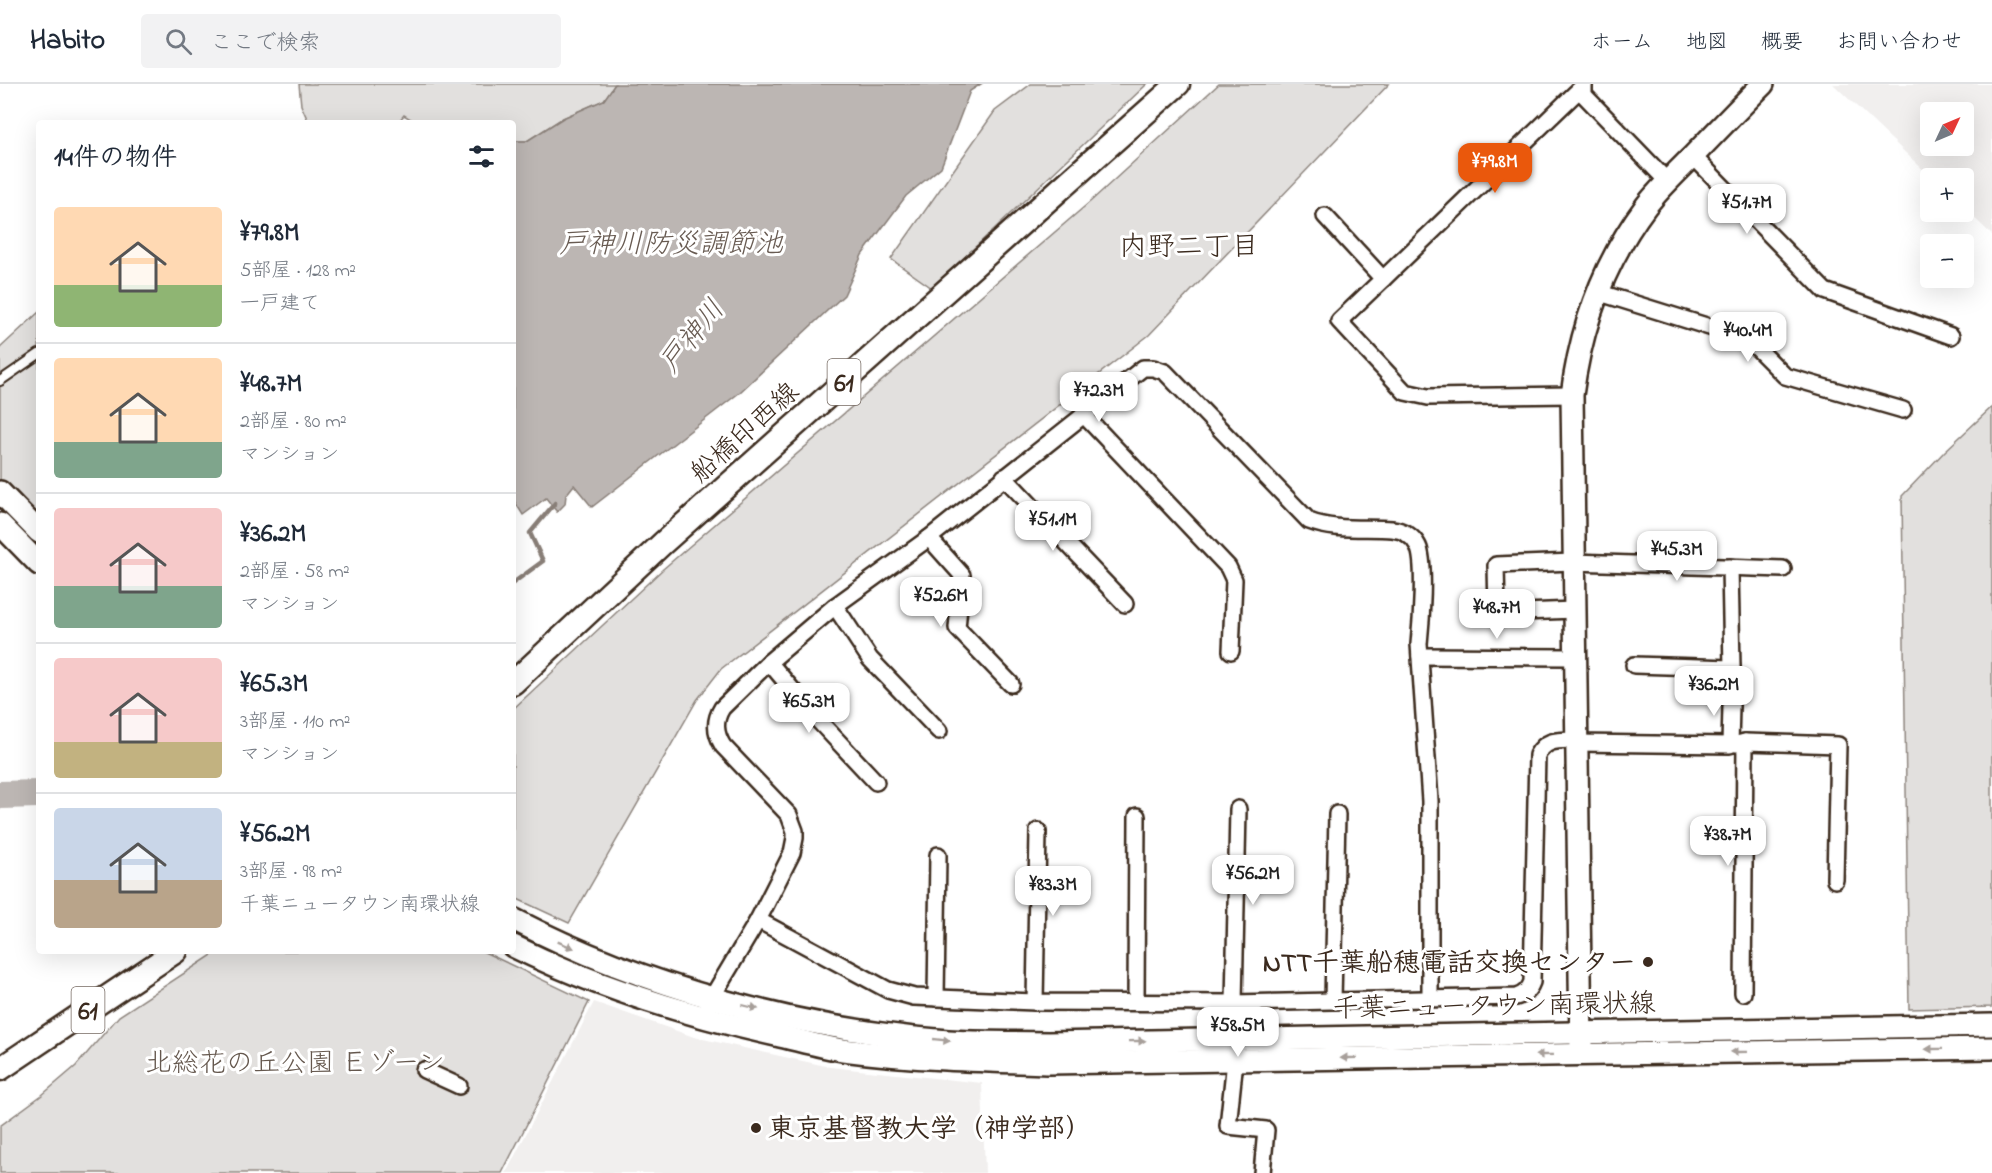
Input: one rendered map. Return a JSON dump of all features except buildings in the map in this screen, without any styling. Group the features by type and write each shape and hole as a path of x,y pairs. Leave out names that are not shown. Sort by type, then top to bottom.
{"main road":[{"name":"船橋印西線","path":"516,680 663,543 1178,84"},
{"path":"1581,1055 1572,395 1577,356 1598,292 1630,230 1646,206 1667,181 1762,84"},
{"path":"0,492 36,529"},
{"path":"0,524 36,561"},
{"name":"千葉ニュータウン南環状線","path":"516,921 552,939 625,969 711,998 849,1029 948,1041 1237,1050 1581,1055 1992,1048"},
{"name":"千葉ニュータウン南環状線","path":"516,948 538,959 700,1017 841,1050 947,1061 1048,1063 1237,1050 1581,1032 1992,1024"},
{"name":"61","path":"0,1069 172,954"}],"street":[{"path":"1584,85 1584,95 1667,181"},
{"path":"1572,395 1428,397 1405,392 1339,321 1584,85"},
{"path":"1693,156 1824,291 1951,336"},
{"path":"1325,216 1383,279"},
{"path":"1598,292 1748,339 1785,376 1903,410"},
{"path":"700,1017 758,920 795,844 795,831 789,816 723,746 716,734 718,713 769,662 835,606 929,538 1143,368 1165,372 1303,517 1330,527 1395,529 1412,537 1418,547 1421,558 1420,656 1430,801 1430,999"},
{"path":"1083,414 1228,567 1234,580 1231,651"},
{"path":"1004,477 1125,604"},
{"path":"929,538 962,575 957,628 1011,684"},
{"path":"1574,610 1497,613 1496,565 1573,562 1783,569"},
{"path":"1730,567 1732,668 1738,743 1743,993"},
{"path":"835,606 870,659 939,731"},
{"path":"1420,656 1574,657"},
{"path":"769,662 817,719 876,782"},
{"path":"1634,665 1732,668"},
{"path":"758,920 888,990 914,997 1035,1002 1234,1003 1522,996 1530,988 1532,982 1537,755 1542,746 1549,742 1838,745 1835,880"},
{"path":"1234,1003 1238,809"},
{"path":"1333,1001 1337,814"},
{"path":"1136,1002 1137,816"},
{"path":"1035,1002 1038,831"},
{"path":"936,998 938,855"},
{"path":"1237,1050 1228,1126 1266,1130 1262,1173"},
{"path":"424,1071 459,1086"}],"lane":[{"path":"0,381 36,356"}],"shaded area":[{"path":"1833,84 1992,84 1992,235 1974,218 1974,168 1921,168"},
{"name":"東京基督教大学（神学部）","path":"594,1002 694,1037 830,1067 982,1083 985,1173 506,1173"}],"green space":[{"path":"299,84 615,84 604,100 563,118 527,141 516,141 516,120 412,120 404,115 400,120 308,120 301,105"},
{"path":"1031,84 1147,84 932,288 891,259 995,111"},
{"path":"1219,84 1389,84 1149,335 721,669 697,700 569,923 516,898 516,706 663,569 1091,201"},
{"path":"36,315 36,518 0,483 0,348"},
{"path":"1992,407 1992,1007 1909,1009 1902,496"},
{"name":"北総花の丘公園 Ｅゾーン","path":"213,954 488,954 589,1002 502,1173 0,1173 0,1126 76,1066 119,1016"}],"water":[{"name":"戸神川防災調節池","path":"615,84 981,84 970,91 941,167 906,196 862,255 844,295 739,393 592,507 574,485 566,495 565,504 557,512 546,498 523,515 516,504 516,141 527,141 563,118 604,100"}],"waterway":[{"name":"戸神川","path":"516,581 543,561 530,533 555,503"},
{"name":"戸神川","path":"0,795 36,794"}],"place":[{"name":"NTT千葉船穂電話交換センター","path":"1648,962"},
{"name":"東京基督教大学（神学部）","path":"756,1128"}],"district":[{"name":"内野二丁目","path":"1189,245"}]}
